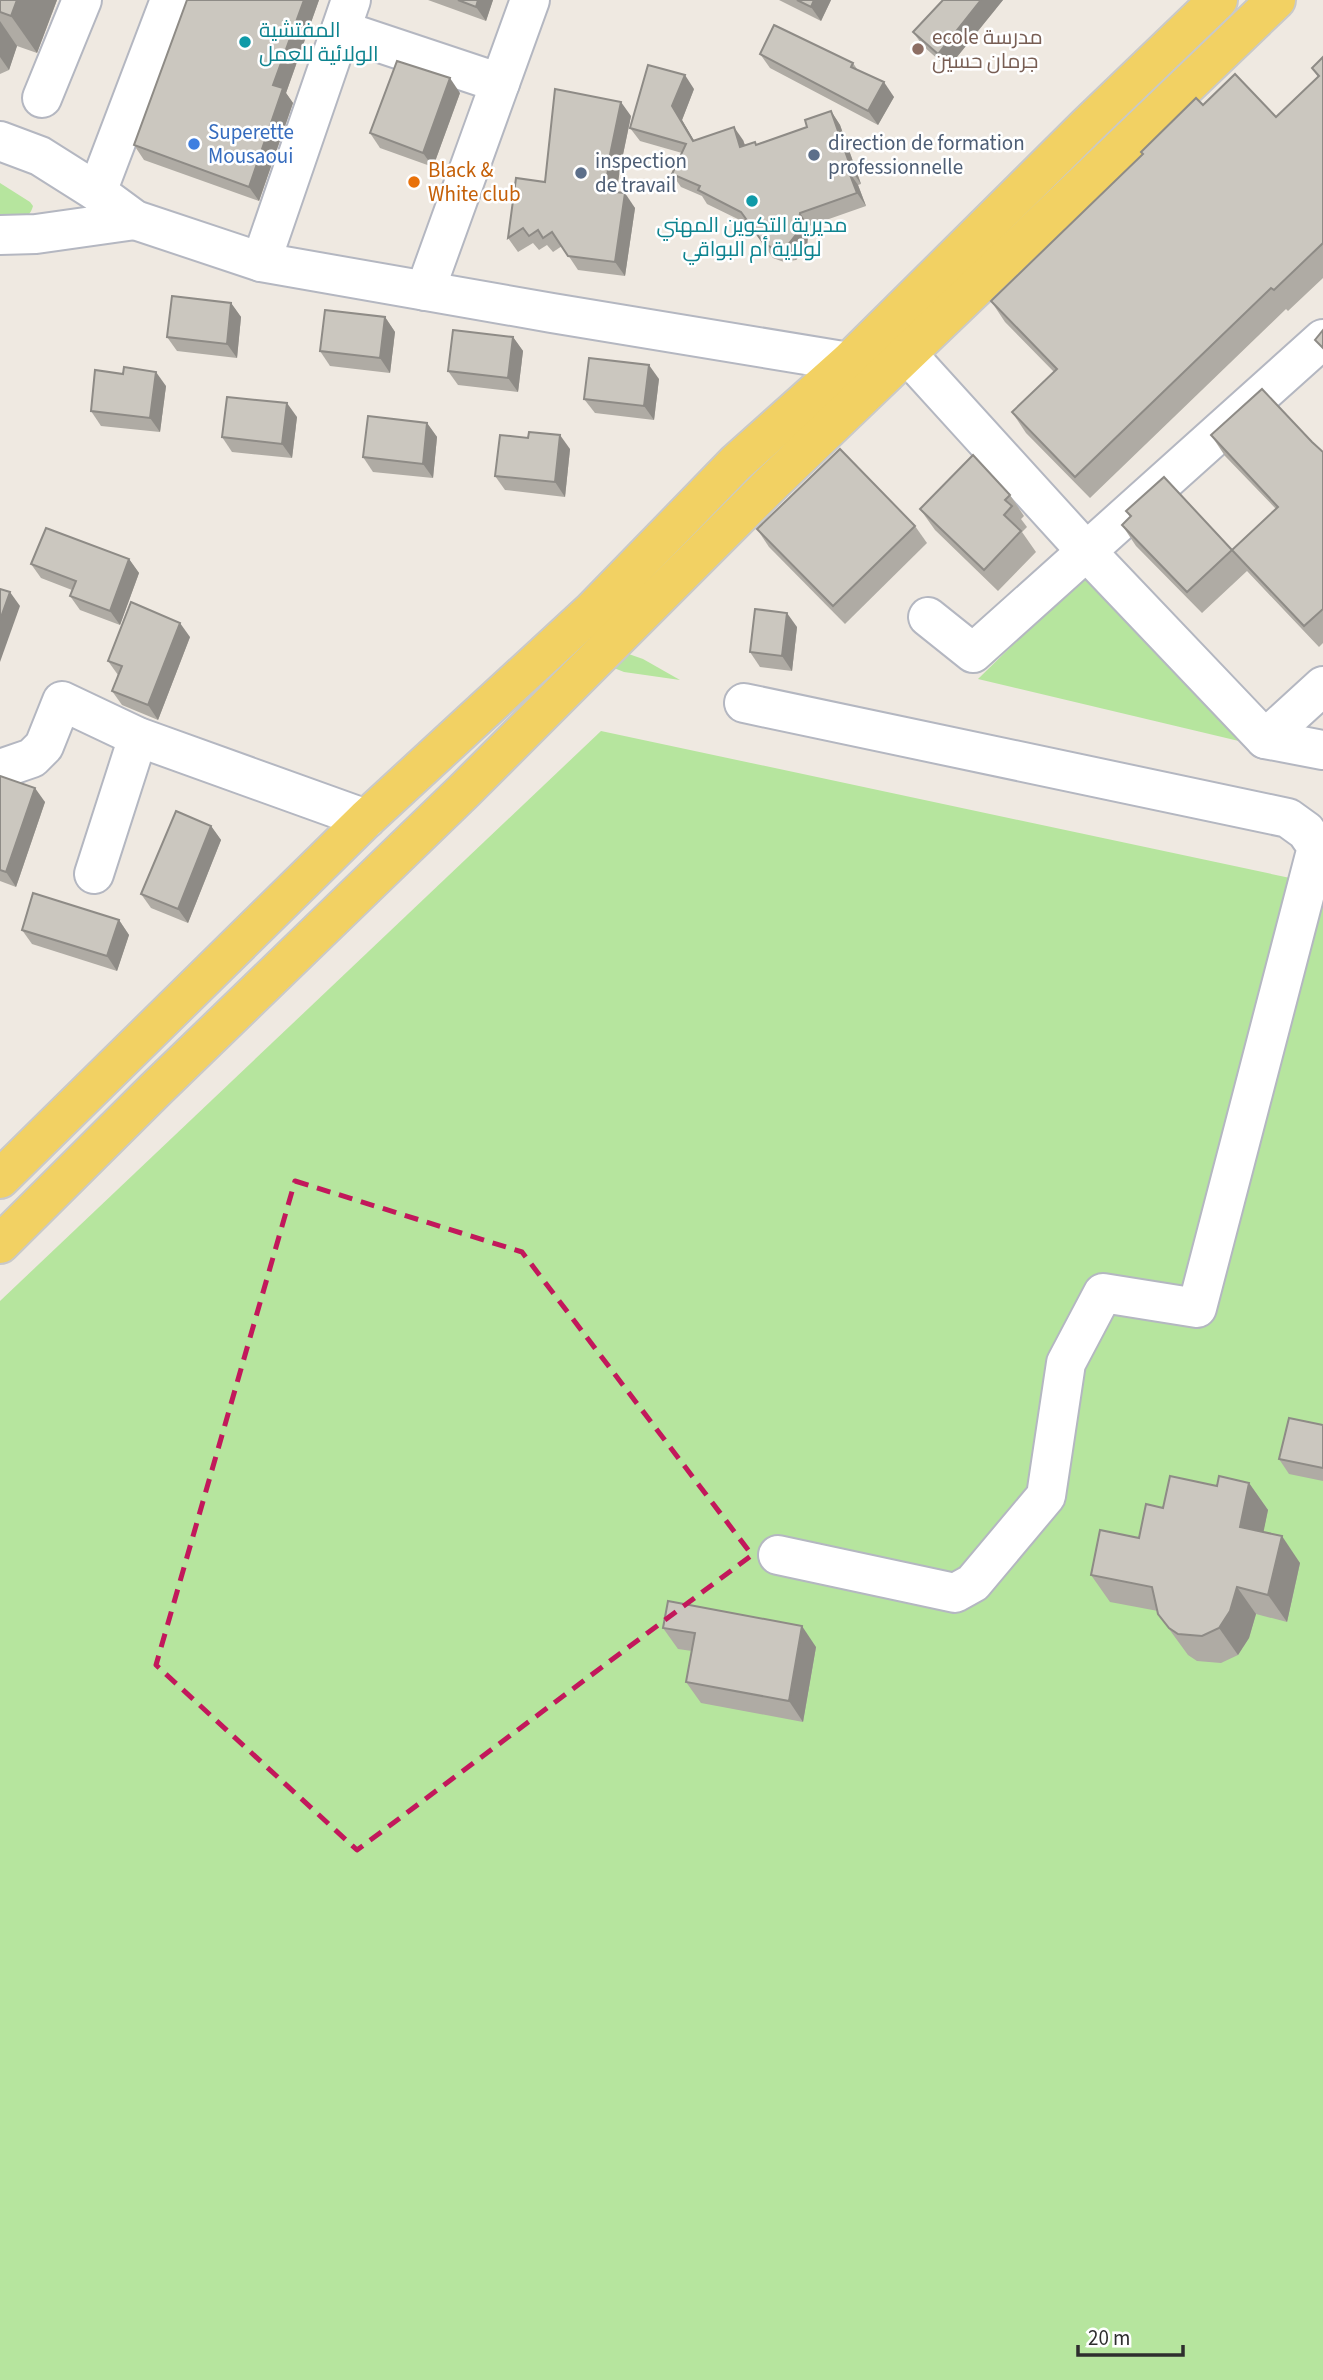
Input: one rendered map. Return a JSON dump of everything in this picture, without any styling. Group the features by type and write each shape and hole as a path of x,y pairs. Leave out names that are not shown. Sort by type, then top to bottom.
{"main road":[{"path":"0,1179 366,819 593,610 736,463 849,362 1218,0"},
{"path":"0,1244 464,791 906,352 1276,0"}],"street":[{"path":"42,98 82,0"},
{"path":"97,192 170,0"},
{"path":"425,291 530,0"},
{"path":"261,262 346,15 500,83"},
{"path":"0,141 40,156 135,220 261,262 849,362 906,352 1087,552 1265,739 1323,750"},
{"path":"0,235 36,234 135,220"},
{"path":"928,617 974,653 1323,339"},
{"path":"1265,739 1323,686"},
{"path":"0,769 32,758 44,746 62,701 138,737 366,819"},
{"path":"744,703 1287,818 1306,831 1317,847 1197,1308 1103,1293 1066,1363 1046,1496 973,1583 955,1593 778,1555"},
{"path":"94,874 138,737"}],"highlighted area":[{"path":"295,1181 522,1252 752,1555 357,1850 156,1665"}],"green space":[{"path":"0,183 30,202 33,206 28,215 20,219 0,220"},
{"path":"1089,570 1243,742 978,679"},
{"path":"623,652 643,659 680,680 624,672 609,666"},
{"path":"601,731 1323,885 1323,2380 0,2380 0,1301"}],"building":[{"path":"0,0 17,0 11,16 0,12"},
{"path":"187,0 304,0 273,85 283,88 249,187 134,145"},
{"path":"458,0 478,0 476,7"},
{"path":"797,0 814,0 811,7"},
{"path":"943,0 981,0 938,54 913,32"},
{"path":"774,25 853,63 851,67 884,82 868,111 760,54"},
{"path":"1323,57 1323,243 1274,290 1271,288 1075,477 1012,412 1057,369 991,301 1143,154 1141,152 1196,98 1203,105 1235,74 1276,117 1319,76 1312,68"},
{"path":"397,61 450,78 423,153 370,133"},
{"path":"648,65 685,75 672,106 693,141 734,127 740,147 755,142 756,145 807,127 805,120 831,111 857,193 800,213 798,232 787,246 775,249 764,244 741,212 698,190 700,186 672,174 686,144 630,128"},
{"path":"555,89 621,102 605,191 625,193 615,262 568,256 552,232 543,238 538,230 529,236 523,228 508,238 516,178 545,182"},
{"path":"172,296 231,303 227,344 167,337"},
{"path":"325,310 385,317 380,358 320,351"},
{"path":"453,330 513,337 508,378 448,371"},
{"path":"1323,330 1323,348 1315,340"},
{"path":"589,358 649,365 644,406 584,399"},
{"path":"124,367 156,372 150,418 91,411 95,370 123,374"},
{"path":"1262,389 1323,452 1323,609 1304,626 1232,550 1278,507 1211,435"},
{"path":"227,397 287,403 282,444 222,437"},
{"path":"368,416 427,423 423,464 363,457"},
{"path":"529,432 560,435 555,482 495,476 500,435 528,438"},
{"path":"840,449 915,526 833,606 757,529"},
{"path":"973,455 1010,495 1005,500 1012,506 1004,515 1021,531 984,570 920,509"},
{"path":"1164,477 1232,550 1187,592 1122,525 1131,516 1126,511"},
{"path":"46,528 129,559 110,611 70,596 76,581 31,564"},
{"path":"0,589 10,592 0,620"},
{"path":"131,602 180,623 148,705 112,691 122,666 108,661"},
{"path":"755,609 787,613 782,656 750,652"},
{"path":"0,776 35,788 6,872 0,870"},
{"path":"176,811 211,826 178,909 141,894"},
{"path":"33,893 119,920 107,956 22,930"},
{"path":"1289,1418 1323,1425 1323,1468 1279,1459"},
{"path":"1170,1476 1217,1486 1219,1476 1249,1483 1240,1527 1282,1536 1268,1595 1237,1587 1230,1611 1219,1628 1202,1636 1178,1634 1169,1628 1158,1614 1152,1587 1091,1575 1100,1530 1139,1538 1146,1504 1163,1508"},
{"path":"668,1601 802,1626 789,1701 686,1682 695,1633 663,1628"}],"place":[{"name":"المفتشية الولائية للعمل","path":"245,42"},
{"name":"ecole مدرسة جرمان حسين","path":"918,49"},
{"name":"Superette Mousaoui","path":"194,144"},
{"name":"direction de formation professionnelle","path":"814,155"},
{"name":"inspection de travail","path":"581,173"},
{"name":"Black & White club","path":"414,182"},
{"name":"مديرية التكوين المهني لولاية أم البواقي","path":"752,201"}]}
